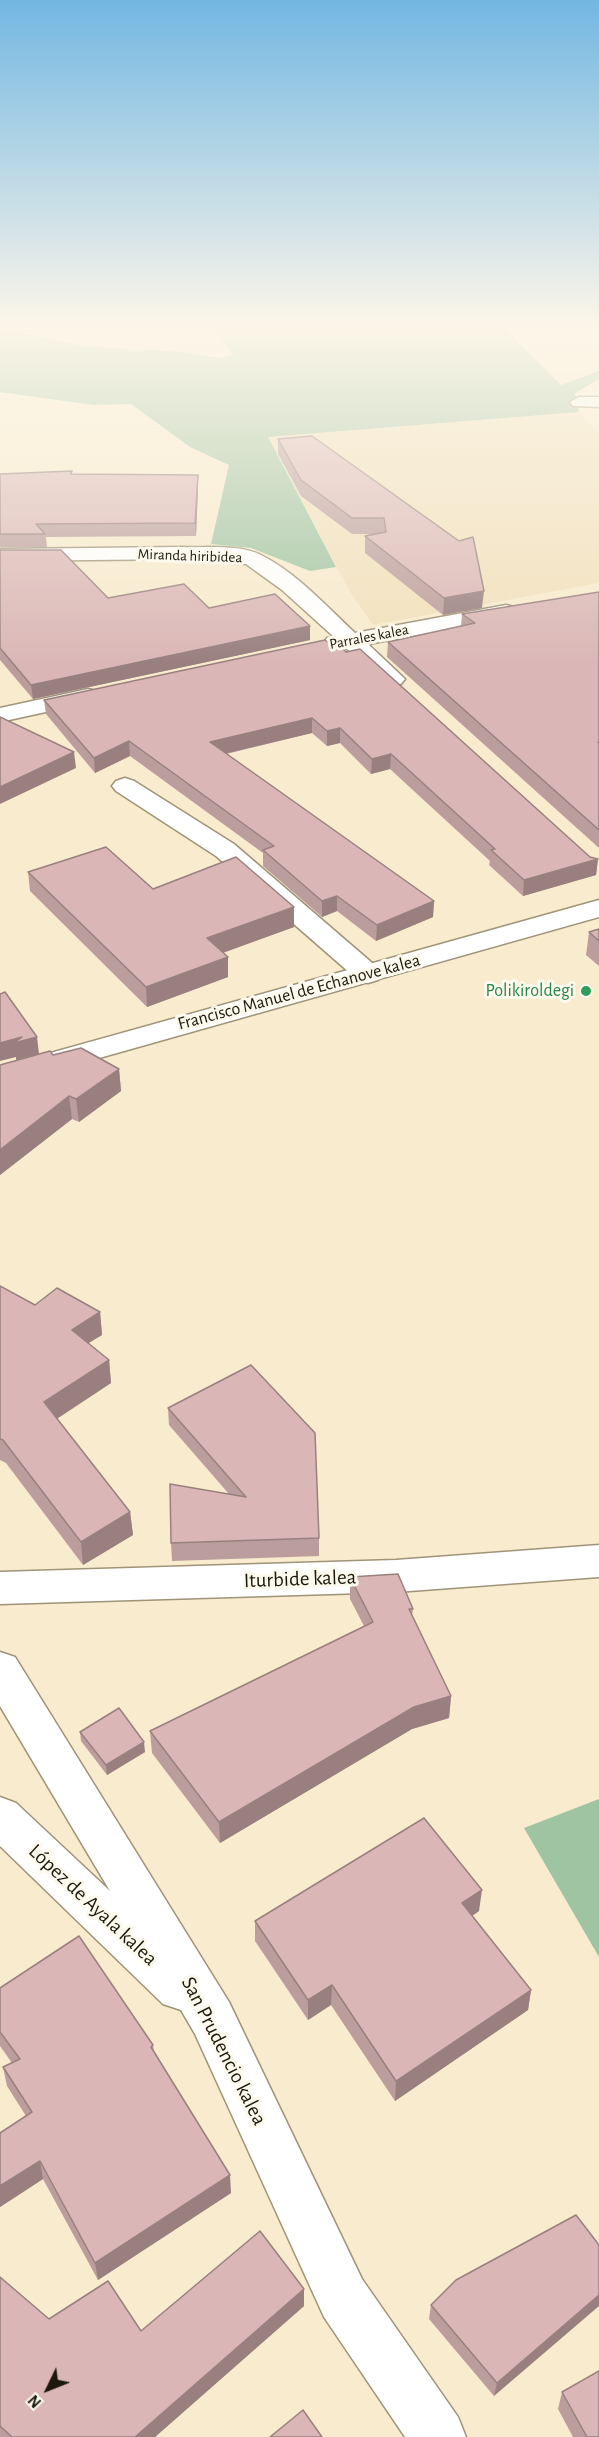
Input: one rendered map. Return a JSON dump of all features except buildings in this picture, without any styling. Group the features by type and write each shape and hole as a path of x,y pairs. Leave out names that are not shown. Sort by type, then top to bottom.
{"street":[{"name":"Miranda hiribidea","path":"0,555 182,553 233,555 253,559 291,585 414,698"},
{"name":"Parrales kalea","path":"315,647 526,609"},
{"path":"0,715 105,692"},
{"path":"125,786 225,850 368,974"},
{"name":"Francisco Manuel de Echanove kalea","path":"0,1077 599,908"},
{"name":"Iturbide kalea","path":"0,1588 396,1576 599,1561"},
{"name":"San Prudencio kalea","path":"0,1669 212,2018 343,2298 438,2437"},
{"name":"López de Ayala kalea","path":"0,1817 212,2018"}],"shaded area":[{"path":"599,436 599,583 373,625 350,592 268,437"}],"green space":[{"path":"175,436 284,436 268,437 336,567 310,571 251,548 211,544 229,465 190,447"},
{"path":"599,1799 599,1957 524,1828"}],"place":[{"name":"Polikiroldegi","path":"586,991"}]}
